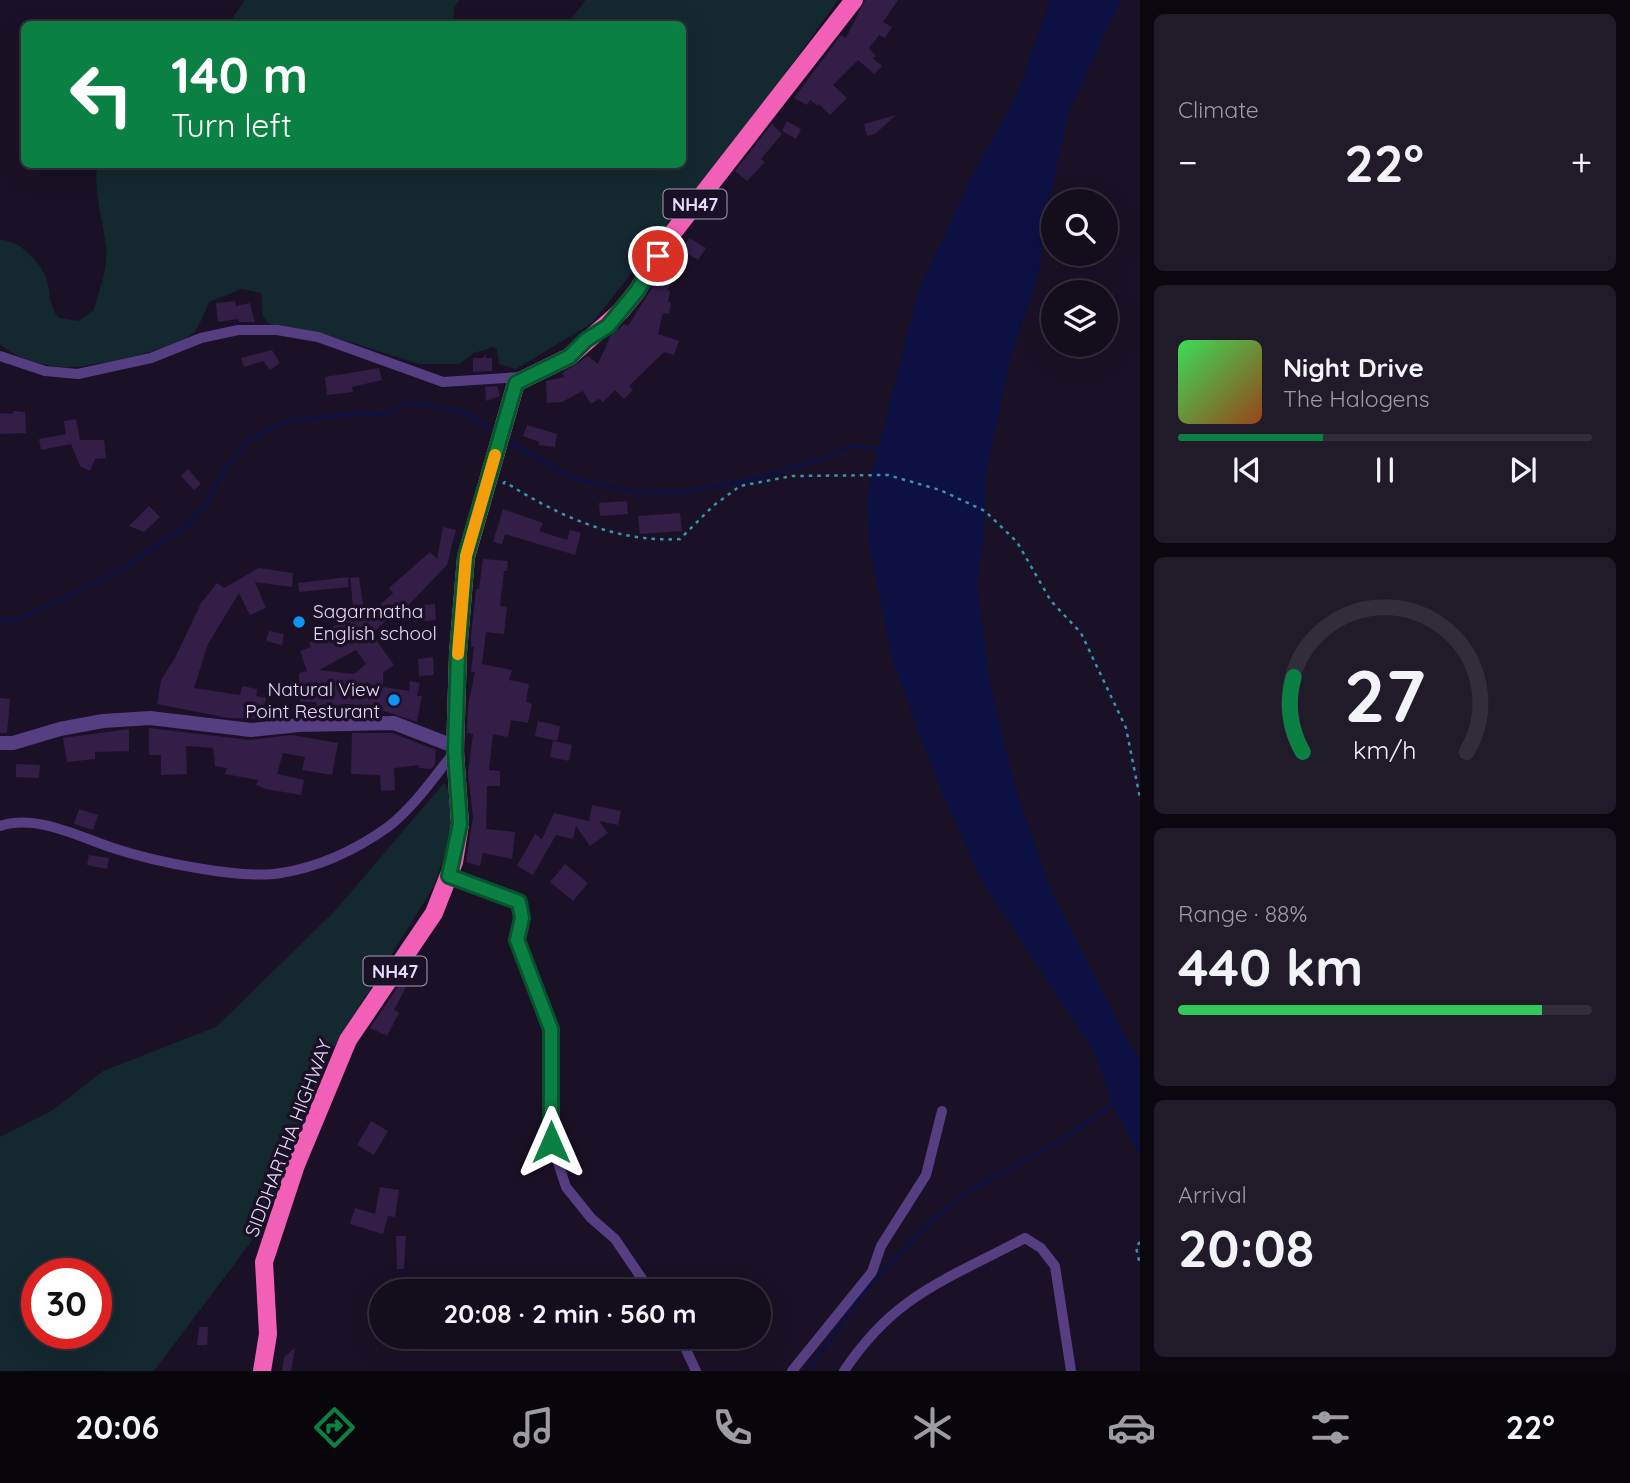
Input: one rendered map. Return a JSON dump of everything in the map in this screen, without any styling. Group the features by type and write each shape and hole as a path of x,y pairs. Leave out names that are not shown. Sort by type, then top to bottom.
{"highway":[{"name":"NH47","path":"521,380 569,357 620,312 637,291 668,239 854,0"},
{"name":"SIDDHARTHA HIGHWAY","path":"262,1371 268,1334 264,1262 296,1166 348,1040 434,913 449,876 460,824 455,749 458,653 466,556 521,380"}],"street":[{"path":"0,356 45,371 78,374 152,358 201,338 238,330 277,330 318,337 443,382 521,380"},
{"path":"0,743 13,743 103,720 150,718 251,730 299,725 394,723 455,749 390,825 342,855 281,873 251,874 147,856 74,833 18,820 0,825"},
{"path":"449,876 519,902 522,918 517,940 551,1029 551,1142 566,1187 591,1218 615,1239 642,1279"},
{"path":"792,1371 801,1364 872,1272 881,1246 926,1175 942,1111"},
{"path":"844,1371 862,1344 887,1317 934,1283 1025,1238 1041,1248 1055,1266 1071,1371"},
{"path":"686,1349 696,1371"}],"path":[{"path":"499,491 505,482 542,506 578,522 652,541 680,539 713,506 740,486 792,477 888,475 940,490 985,511 1017,542 1051,601 1082,633 1126,728 1140,798"},
{"path":"1140,1242 1136,1247 1140,1265"}],"shaded area":[{"path":"245,0 459,0 454,8 453,21 230,21"},
{"path":"586,0 838,0 739,138 592,323 516,369 499,364 497,349 493,347 474,353 459,364 419,364 318,332 269,324 263,316 261,293 242,289 209,302 197,328 187,338 156,350 117,360 83,366 53,366 33,362 0,344 0,240 15,243 29,253 40,267 58,318 79,321 94,310 107,253 97,195 97,168 686,168 686,21 567,21"},
{"path":"1050,0 1121,0 1069,111 1052,189 1041,189 1039,273 1011,356 986,474 984,532 977,587 990,682 1015,786 1051,890 1129,1043 1140,1059 1140,1156 1112,1103 1095,1053 979,877 928,758 892,657 869,544 867,494 918,292 973,173 1015,99"},
{"path":"444,783 454,800 450,839 434,886 312,1083 263,1226 154,1371 0,1371 0,1137 53,1110 103,1071 216,1027 334,912"}],"building":[{"path":"865,0 898,0 883,22 892,27 885,38 879,35 869,48 876,56 873,58 882,66 874,74 858,60 833,85 847,98 830,115 819,104 818,106 810,100 807,105 794,98 841,35 846,38"},
{"path":"896,115 875,134 867,136 864,124"},
{"path":"787,121 801,129 796,139 782,131"},
{"path":"772,124 782,134 761,159 765,162 747,181 735,171"},
{"path":"689,238 706,248 698,260 681,250"},
{"path":"665,267 677,273 667,290 670,291 668,302 671,303 669,314 663,313 658,334 679,341 674,355 664,352 629,386 633,390 624,399 615,390 603,402 599,399 591,404 583,391 562,402 547,403 546,381 565,377 562,373 588,356 598,364 611,335 624,324 628,326"},
{"path":"235,301 236,306 250,303 255,322 239,322 239,319 218,322 216,303"},
{"path":"272,350 280,363 270,370 263,361 244,367 241,358"},
{"path":"485,354 486,358 492,358 492,371 473,372 473,358 483,358"},
{"path":"379,368 382,380 352,387 353,392 327,395 325,377"},
{"path":"497,386 500,396 486,401 485,387"},
{"path":"13,411 25,412 26,433 0,434 0,413 13,414"},
{"path":"76,419 80,440 104,440 106,458 95,459 90,471 80,466 71,444 41,450 39,439 66,434 64,421"},
{"path":"527,425 557,434 555,447 539,445 539,442 523,436"},
{"path":"188,469 201,484 194,490 181,476"},
{"path":"627,501 628,514 600,516 599,503"},
{"path":"149,506 160,517 144,532 129,526"},
{"path":"503,509 543,523 539,531 567,540 570,530 581,533 575,555 505,534 502,544 493,542"},
{"path":"680,513 682,531 640,534 638,516"},
{"path":"443,527 456,530 447,565 397,617 394,613 372,634 394,665 383,673 383,687 409,691 410,681 420,683 417,696 422,696 417,722 381,710 382,707 346,704 339,705 338,711 317,714 316,702 300,702 299,673 307,671 300,651 311,647 309,643 316,638 316,634 335,632 333,626 343,624 354,615 350,578 359,577 365,618 393,593 389,588 430,552 437,559","holes":["356,650 366,664 354,674 319,670"]},
{"path":"483,559 508,561 507,571 504,571 500,606 507,607 504,634 486,632 482,664 512,670 509,680 529,684 526,702 532,704 528,723 511,720 508,737 493,734 489,770 500,771 500,786 487,786 486,829 515,832 512,859 483,853 480,866 466,862 473,817 468,773 473,734 467,733 468,705 475,672 471,672 474,647 471,647 471,636 476,589 479,589"},
{"path":"259,568 293,573 292,587 255,582 266,608 250,615 239,593 208,644 194,688 240,695 242,686 257,689 256,696 266,698 261,719 228,718 157,704 161,680 175,658 201,603 217,583 224,588"},
{"path":"348,577 349,587 299,592 298,583"},
{"path":"435,604 436,620 413,622 412,606"},
{"path":"269,631 284,634 282,645 266,641"},
{"path":"433,657 434,675 419,676 418,659"},
{"path":"0,698 10,699 7,733 0,733"},
{"path":"538,721 560,726 557,741 535,736"},
{"path":"149,728 250,740 292,735 338,743 332,775 302,770 305,757 283,753 277,774 304,780 301,795 266,789 256,785 258,780 225,774 227,768 215,766 213,748 186,746 187,774 161,775 161,755 149,755"},
{"path":"129,729 129,751 95,752 95,759 67,762 63,738"},
{"path":"352,733 392,733 436,750 435,764 431,769 419,768 419,765 394,768 395,790 381,791 380,775 351,774"},
{"path":"553,741 572,745 569,761 550,757"},
{"path":"16,764 40,765 39,778 16,777"},
{"path":"592,805 621,811 618,825 599,821 608,833 590,846 576,826 573,839 556,835 533,875 517,866 535,834 542,839 554,813 589,821"},
{"path":"79,809 98,815 93,830 74,824"},
{"path":"89,855 109,858 107,869 87,865"},
{"path":"565,864 588,883 573,901 550,882"},
{"path":"401,982 407,985 394,1010 399,1013 387,1036 370,1028"},
{"path":"371,1121 388,1131 374,1155 357,1145"},
{"path":"380,1187 399,1190 395,1217 388,1216 383,1234 350,1224 355,1208 375,1214"},
{"path":"396,1236 406,1236 404,1269 397,1269"},
{"path":"199,1327 208,1327 207,1345 197,1345"},
{"path":"295,1348 291,1371 282,1371 284,1357"}],"waterway":[{"path":"0,621 18,620 118,572 189,524 209,499 225,469 249,440 287,421 363,413 386,414 404,404 430,405 465,413 495,432"},
{"path":"504,439 575,479 634,491 680,493 758,478 825,458 850,446 883,449"},
{"path":"808,1371 867,1288 924,1228 965,1193 1065,1138 1115,1102"}],"slow traffic":[{"path":"458,654 466,556 495,455"}],"place":[{"name":"Sagarmatha English school","path":"299,622"},
{"name":"Natural View Point Resturant","path":"394,700"}],"route":[{"path":"551,1142 551,1029 517,940 522,918 519,902 489,888 449,876 460,824 455,751 458,653 466,556 516,383 569,357 586,340 608,326 637,291 658,256"}]}
